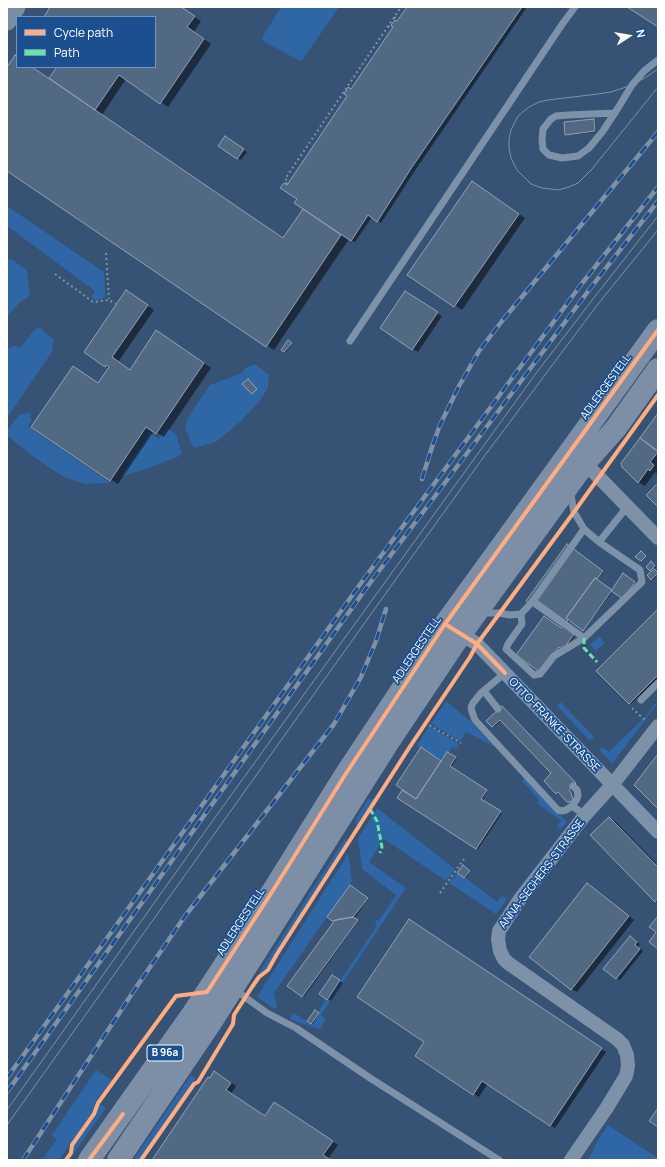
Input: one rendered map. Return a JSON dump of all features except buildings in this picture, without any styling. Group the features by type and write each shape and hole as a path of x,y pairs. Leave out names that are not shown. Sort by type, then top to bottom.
{"main road":[{"name":"ADLERGESTELL","path":"118,1160 201,1019 231,955 345,775 453,629 658,330"},
{"name":"ADLERGESTELL","path":"89,1160 201,1019 233,989 386,746 453,629 477,613 585,463 616,428 658,369"},
{"name":"ADLERGESTELL","path":"231,955 223,981 233,989"}],"street":[{"path":"7,21 16,7"},
{"path":"585,463 658,538"},
{"name":"OTTO-FRANKE-STRASSE","path":"453,629 477,644 658,832"},
{"name":"ANNA-SEGHERS-STRASSE","path":"571,1160 606,1109 626,1076 628,1066 627,1055 623,1045 617,1039 508,963 500,951 498,938 499,931 520,899 585,815 612,784 652,724"}],"lane":[{"path":"350,341 575,7"},
{"path":"614,113 556,116 551,118 543,129 542,139 544,149 549,156 562,158 578,156 589,148 603,131 632,84 644,71 658,60"},
{"path":"521,614 522,624 506,649 534,675 540,674 554,656 584,638 642,582 640,570 599,542 584,529 574,512 569,485"},
{"path":"599,542 627,506"},
{"path":"477,613 499,613 510,615 521,614 533,601 584,529"},
{"path":"533,601 584,638"},
{"path":"504,673 477,698 472,707 475,720 558,810 566,810 572,806 577,799 577,790 573,786"},
{"path":"641,700 658,683"},
{"path":"484,691 498,709"},
{"path":"572,806 585,815"},
{"path":"233,989 267,1013 296,1028 370,1078 499,1160"}],"path":[{"path":"286,184 288,181 285,179 401,7"},
{"path":"394,17 397,19 396,20"},
{"path":"388,26 391,28 392,26"},
{"path":"348,85 350,87 349,88"},
{"path":"342,94 344,96 346,95"},
{"path":"106,253 109,300"},
{"path":"55,274 93,302 109,300 116,304"},
{"path":"632,708 652,724"},
{"path":"425,723 461,743"},
{"path":"440,893 464,859"}],"shaded area":[{"path":"281,7 339,7 303,59 300,61 263,41 263,36"},
{"path":"7,206 104,272 105,297 95,300 91,297 95,291 7,226"},
{"path":"11,259 27,270 30,294 26,299 21,301 7,317 7,261"},
{"path":"39,327 54,340 52,346 54,349 7,418 7,351 9,348 15,346 21,347 34,330"},
{"path":"256,365 269,375 268,388 259,402 240,422 216,442 194,448 185,428 187,420 210,385 240,374 247,367"},
{"path":"28,413 32,414 29,418 32,420 28,426 110,483 84,484 62,476 31,455 9,437 7,434 8,429 19,415"},
{"path":"167,427 176,434 182,454 149,468 120,477 150,433 159,439"},
{"path":"599,636 605,643 596,651 590,645"},
{"path":"658,700 658,703 612,764 599,750 603,747 609,752 646,716"},
{"path":"446,701 471,722 495,747 466,732 460,741 431,724"},
{"path":"561,702 594,737 590,741 557,706"},
{"path":"429,726 459,744 456,749 452,747 449,753 447,752 441,761 417,746"},
{"path":"524,778 567,822 561,829 557,826 561,821 537,803 539,800 522,781"},
{"path":"368,799 375,799 356,827 356,819"},
{"path":"377,808 455,869 446,881 384,839 369,862 406,888 321,1015 326,1019 320,1029 291,1020 290,1016 294,1013 311,1024 326,999 327,1000 376,927 376,922 372,918 379,921 396,895 362,869 358,839"},
{"path":"346,837 347,844 266,969 259,973 256,977"},
{"path":"348,854 352,881 274,993 277,1007 275,1009 257,997"},
{"path":"457,873 464,878 465,877 497,902 502,896 507,899 496,914 449,883"},
{"path":"96,1070 112,1080 96,1101 92,1113 59,1160 42,1160 57,1139 52,1135"},
{"path":"191,1075 196,1078 139,1160 133,1160"},
{"path":"100,1104 106,1108 74,1153 74,1146 95,1117"},
{"path":"608,1125 658,1158 658,1160 588,1160 598,1140"}],"tram line":[{"path":"658,69 632,85 611,92 548,100 539,102 529,107 518,116 511,130 509,139 511,158 517,170 531,184 542,188 558,190 578,183 592,169 658,87"},
{"path":"7,1110 211,823 534,376 658,216"},
{"path":"7,1125 480,462 598,304 658,230"}],"railway":[{"path":"422,479 440,425 459,386 479,351 658,132"},
{"path":"7,1078 361,583 580,286 658,187"},
{"path":"7,1092 367,587 589,290 658,201"},
{"path":"23,1160 135,989 185,916 334,724 361,677 376,641 386,609"}],"marked path":[{"path":"584,638 584,648 597,662"},
{"path":"370,809 377,821 382,847 380,853"}],"cycle path":[{"path":"66,1160 71,1153 72,1145 94,1114 98,1103 176,996 207,992 345,775 445,624 658,330"},
{"path":"141,1160 194,1084 198,1082 233,1024 234,1015 259,977 268,970 477,644 658,395"},
{"path":"445,624 477,644 505,673"},
{"path":"89,1160 123,1114"}]}
